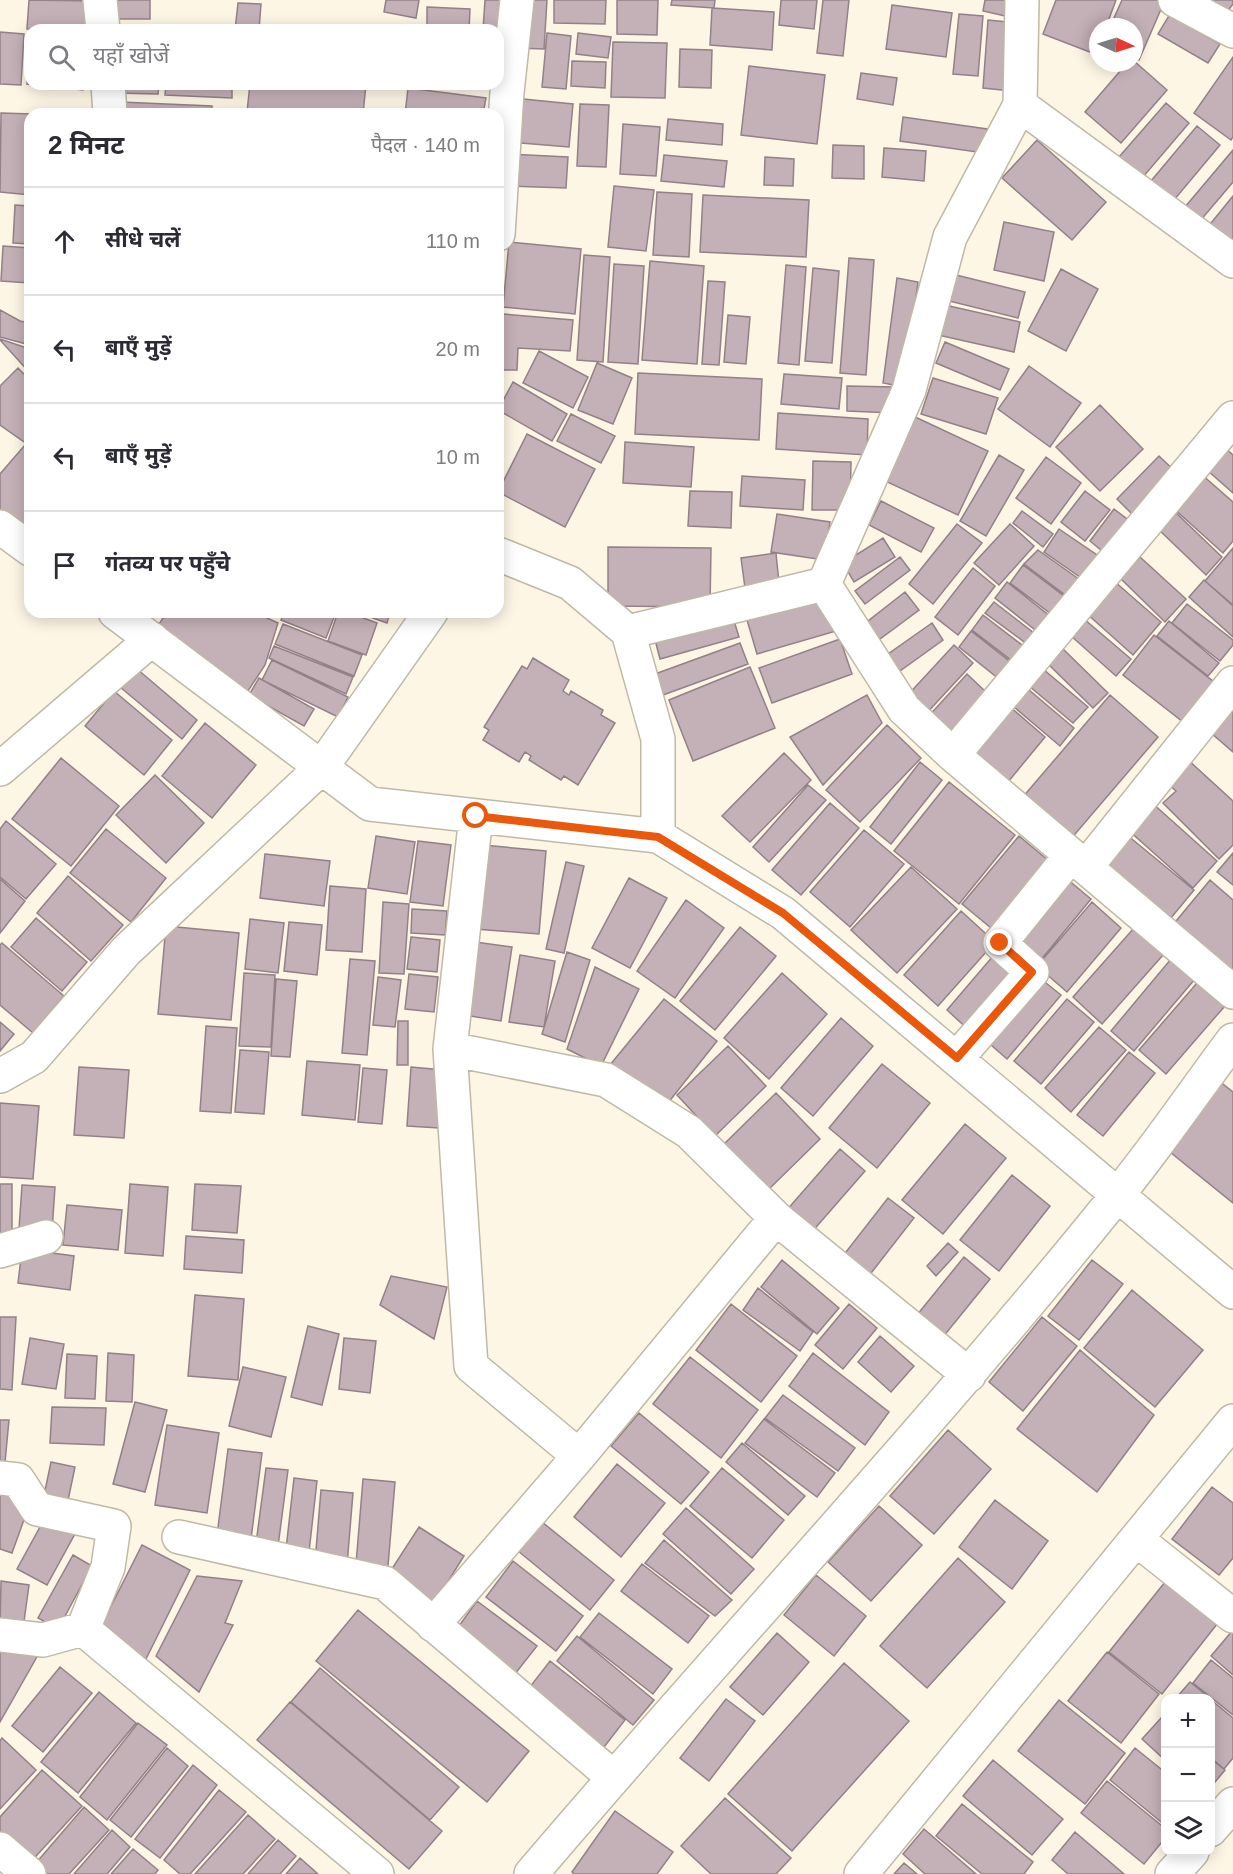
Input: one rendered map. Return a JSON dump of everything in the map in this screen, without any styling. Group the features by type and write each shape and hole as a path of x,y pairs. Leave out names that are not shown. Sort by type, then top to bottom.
{"street":[{"path":"100,0 102,24"},
{"path":"504,139 517,0"},
{"path":"824,584 909,390 951,237 1020,105 1022,0"},
{"path":"1175,0 1233,31"},
{"path":"108,90 110,108"},
{"path":"1020,105 1233,261"},
{"path":"953,755 1233,418"},
{"path":"0,527 24,545"},
{"path":"504,556 570,583 628,632 658,739 658,837"},
{"path":"628,632 824,584"},
{"path":"824,584 904,709 953,755 1233,992"},
{"path":"123,618 370,804 658,837 783,913 1233,1292"},
{"path":"0,1076 34,1057 126,951 321,768 427,618"},
{"path":"0,769 152,639"},
{"path":"957,1058 1032,972 1000,943 1078,861 1233,683"},
{"path":"476,816 450,1049 471,1366 579,1456"},
{"path":"531,1874 613,1777 969,1375 1117,1196 1233,1040"},
{"path":"450,1049 606,1080 689,1132 776,1218 969,1375"},
{"path":"433,1625 579,1456 776,1218"},
{"path":"0,1251 46,1236"},
{"path":"861,1874 1233,1422"},
{"path":"0,1478 18,1480 37,1509 114,1526 108,1568 83,1629"},
{"path":"179,1537 386,1583 613,1777"},
{"path":"1136,1539 1233,1616"},
{"path":"0,1635 43,1640 83,1629"},
{"path":"83,1629 377,1874"},
{"path":"1215,1824 1233,1804"},
{"path":"0,1849 29,1874"},
{"path":"1172,1874 1188,1856"}],"building":[{"path":"29,0 96,1 94,24 27,24"},
{"path":"113,0 150,0 150,19 114,19"},
{"path":"386,0 419,0 416,18 384,12"},
{"path":"485,0 512,0 501,24 483,24"},
{"path":"521,0 547,0 544,49 517,48"},
{"path":"554,0 606,0 605,24 554,23"},
{"path":"617,0 658,0 657,35 617,34"},
{"path":"672,0 715,0 714,8 671,5"},
{"path":"781,0 817,0 814,29 779,25"},
{"path":"823,0 849,0 843,56 817,53"},
{"path":"985,0 1013,0 1010,17 983,11"},
{"path":"1056,0 1116,0 1109,18 1089,18 1089,52 1043,34"},
{"path":"1122,0 1165,0 1143,51 1143,18 1114,18"},
{"path":"1204,0 1233,0 1233,4 1224,16"},
{"path":"238,3 261,4 259,24 236,24"},
{"path":"892,5 952,13 946,57 886,49"},
{"path":"427,7 470,9 469,24 427,24"},
{"path":"712,8 774,12 772,50 710,45"},
{"path":"959,14 983,16 978,76 953,74"},
{"path":"1170,14 1220,44 1208,63 1158,34"},
{"path":"988,20 1017,23 1011,91 983,88"},
{"path":"0,32 24,34 21,85 0,84"},
{"path":"547,33 571,36 566,89 542,87"},
{"path":"578,33 611,37 608,58 576,54"},
{"path":"613,42 667,43 665,98 611,97"},
{"path":"680,49 712,50 711,88 679,87"},
{"path":"1233,57 1233,137 1231,140 1194,113"},
{"path":"572,61 606,62 605,88 571,86"},
{"path":"749,66 825,75 817,144 741,135"},
{"path":"1143,69 1167,90 1121,143 1085,112 1119,72 1143,72"},
{"path":"861,73 897,78 893,105 857,99"},
{"path":"115,90 158,90 158,94 115,93"},
{"path":"165,90 232,90 232,98 165,95"},
{"path":"249,90 365,90 364,108 247,108"},
{"path":"408,90 486,98 484,108 406,108"},
{"path":"513,98 573,104 569,147 509,142"},
{"path":"120,102 212,106 212,108 120,108"},
{"path":"1166,103 1189,123 1143,177 1119,157"},
{"path":"580,104 609,105 606,167 577,166"},
{"path":"1,113 24,114 24,194 0,192"},
{"path":"903,117 987,129 984,153 900,141"},
{"path":"668,119 723,124 722,145 666,140"},
{"path":"623,124 660,127 656,176 620,174"},
{"path":"1197,126 1220,145 1174,200 1151,181"},
{"path":"1037,140 1106,202 1072,240 1002,178"},
{"path":"833,145 864,146 864,179 832,178"},
{"path":"884,148 926,151 924,181 882,177"},
{"path":"1233,150 1233,182 1200,221 1185,207"},
{"path":"507,154 568,157 566,188 506,186"},
{"path":"664,155 727,161 724,187 661,181"},
{"path":"765,157 794,159 793,186 764,185"},
{"path":"614,186 654,190 646,251 608,247"},
{"path":"657,192 692,194 689,257 653,255"},
{"path":"703,195 809,200 806,257 700,252"},
{"path":"1233,196 1233,242 1207,228"},
{"path":"15,205 24,206 24,244 13,243"},
{"path":"1004,222 1054,232 1044,281 994,270"},
{"path":"509,242 581,249 575,314 504,307"},
{"path":"3,246 24,248 24,283 1,281"},
{"path":"584,255 610,257 603,362 577,360"},
{"path":"849,258 874,260 866,375 840,373"},
{"path":"650,261 704,266 697,364 642,360"},
{"path":"614,264 644,266 638,364 608,362"},
{"path":"786,265 806,267 799,365 778,363"},
{"path":"813,268 839,271 832,363 805,361"},
{"path":"1061,269 1098,289 1066,351 1028,331"},
{"path":"948,273 1025,292 1018,318 941,299"},
{"path":"897,278 918,282 904,387 883,383"},
{"path":"708,281 725,282 719,365 702,364"},
{"path":"936,303 1020,322 1014,352 929,333"},
{"path":"0,310 24,322 24,343 0,337"},
{"path":"504,314 573,320 570,351 518,348 517,370 504,370"},
{"path":"728,315 750,317 746,364 724,362"},
{"path":"0,340 24,347 24,366"},
{"path":"945,342 1009,369 1000,390 936,363"},
{"path":"539,351 588,377 573,408 523,383"},
{"path":"597,363 632,378 613,424 578,410"},
{"path":"1029,366 1081,403 1050,447 998,409"},
{"path":"18,368 24,374 24,442 0,425 0,386"},
{"path":"638,373 762,379 759,440 635,434"},
{"path":"784,374 842,378 839,409 781,404"},
{"path":"933,378 998,398 986,434 921,414"},
{"path":"513,382 567,414 552,441 504,413 504,399"},
{"path":"847,386 895,387 894,413 847,411"},
{"path":"1100,405 1143,449 1100,491 1056,447"},
{"path":"778,413 868,419 867,455 776,449"},
{"path":"571,414 615,436 601,463 557,441"},
{"path":"913,416 988,451 958,515 883,480"},
{"path":"527,434 595,469 565,527 504,495 504,480"},
{"path":"625,442 694,447 691,487 623,483"},
{"path":"24,446 24,529 20,534 0,517 0,474"},
{"path":"1226,449 1233,455 1233,493 1207,470"},
{"path":"999,455 1024,470 986,536 960,521"},
{"path":"1159,456 1179,475 1137,519 1117,499"},
{"path":"1046,457 1081,483 1051,524 1016,498"},
{"path":"813,461 851,462 850,510 812,510"},
{"path":"1201,474 1233,502 1233,541 1223,553 1172,507"},
{"path":"742,476 805,480 803,510 740,506"},
{"path":"690,491 732,492 731,528 688,526"},
{"path":"1085,491 1110,510 1085,541 1061,522"},
{"path":"881,501 934,528 921,552 869,525"},
{"path":"1114,509 1127,519 1102,551 1090,541"},
{"path":"1173,510 1222,557 1206,575 1157,528"},
{"path":"1022,511 1053,534 1043,547 1013,523"},
{"path":"777,514 830,522 824,560 771,552"},
{"path":"957,524 982,543 933,604 909,584"},
{"path":"1010,524 1034,546 999,585 974,563"},
{"path":"1059,529 1103,559 1087,582 1044,552"},
{"path":"883,538 895,557 854,582 843,563"},
{"path":"608,547 711,548 710,607 608,606"},
{"path":"1233,548 1233,605 1205,581"},
{"path":"1038,550 1083,582 1068,597 1024,564"},
{"path":"776,553 779,583 745,588 741,558"},
{"path":"900,557 910,570 865,604 855,591"},
{"path":"1140,557 1186,599 1165,622 1120,578"},
{"path":"1023,565 1064,596 1051,614 1010,583"},
{"path":"973,568 995,586 958,635 935,617"},
{"path":"1204,580 1233,606 1233,637 1189,597"},
{"path":"1114,581 1161,622 1133,655 1086,613"},
{"path":"1007,582 1051,617 1039,633 995,598"},
{"path":"905,592 919,610 876,642 863,625"},
{"path":"826,597 836,631 757,654 747,620"},
{"path":"994,602 1039,637 1031,647 985,613"},
{"path":"1187,604 1233,640 1233,645 1220,661 1172,623"},
{"path":"732,614 739,637 660,659 654,636"},
{"path":"983,615 1031,652 1020,667 972,630"},
{"path":"163,618 267,618 278,623 265,665 244,697 153,633"},
{"path":"282,618 334,618 326,638 281,620"},
{"path":"336,618 363,618 377,623 366,655 328,641"},
{"path":"373,618 388,618 387,623"},
{"path":"1084,619 1131,659 1116,676 1070,635"},
{"path":"1169,621 1219,663 1208,676 1157,636"},
{"path":"932,623 943,640 893,676 881,659"},
{"path":"283,624 362,655 354,676 275,644"},
{"path":"971,631 1017,667 1004,683 959,647"},
{"path":"1154,635 1223,689 1192,729 1123,675"},
{"path":"840,639 852,674 772,703 759,668"},
{"path":"740,643 748,664 663,695 655,674"},
{"path":"954,645 973,663 925,715 906,697"},
{"path":"274,646 353,677 346,694 269,658"},
{"path":"1061,647 1108,693 1093,708 1046,662"},
{"path":"533,658 569,680 563,691 569,695 571,691 603,710 601,715 615,723 578,785 564,776 561,780 529,760 531,756 525,752 519,762 483,740 489,730 484,727 522,666 527,669"},
{"path":"272,660 348,697 338,717 262,680"},
{"path":"130,663 197,720 182,739 114,682"},
{"path":"750,667 775,728 693,761 669,700"},
{"path":"1043,669 1088,707 1073,723 1029,686"},
{"path":"967,674 987,693 948,738 927,718"},
{"path":"259,678 314,709 304,726 249,695"},
{"path":"1022,684 1074,728 1060,746 1007,701"},
{"path":"114,691 172,740 144,775 85,726"},
{"path":"867,695 882,723 823,785 790,737"},
{"path":"1110,695 1158,737 1070,840 1022,798"},
{"path":"1009,706 1045,737 1008,782 972,751"},
{"path":"1233,706 1233,752 1211,733"},
{"path":"205,723 256,765 212,818 162,776"},
{"path":"887,725 921,758 860,822 826,790"},
{"path":"784,753 811,780 750,842 722,816"},
{"path":"61,758 119,806 71,866 12,819"},
{"path":"1187,759 1233,801 1233,845 1219,859 1163,803 1176,791 1166,782"},
{"path":"920,762 942,780 891,844 870,827"},
{"path":"155,775 204,823 166,863 116,815"},
{"path":"949,782 1015,835 959,904 894,851"},
{"path":"808,785 826,800 769,862 753,847"},
{"path":"1151,802 1217,861 1193,888 1127,829"},
{"path":"830,803 859,828 801,895 772,870"},
{"path":"6,821 56,864 26,899 0,877 0,829"},
{"path":"106,829 166,878 131,922 70,873"},
{"path":"864,830 904,864 850,927 810,892"},
{"path":"1127,835 1194,890 1166,924 1099,870"},
{"path":"376,836 415,842 407,894 368,888"},
{"path":"1019,836 1055,866 997,933 962,904"},
{"path":"418,841 451,845 443,906 410,902"},
{"path":"483,845 546,851 539,934 475,929"},
{"path":"1233,853 1233,885 1217,872"},
{"path":"265,854 330,861 324,906 260,898"},
{"path":"566,862 584,866 564,953 546,949"},
{"path":"911,867 957,909 897,973 851,930"},
{"path":"1060,873 1091,899 1035,967 1004,941"},
{"path":"68,876 123,925 91,961 37,913"},
{"path":"629,878 667,898 630,968 592,948"},
{"path":"0,879 25,901 0,933"},
{"path":"1210,880 1233,900 1233,976 1172,926"},
{"path":"330,886 366,889 362,952 326,950"},
{"path":"686,900 724,928 675,998 637,971"},
{"path":"383,902 409,904 404,974 379,973"},
{"path":"1092,902 1121,928 1067,992 1037,966"},
{"path":"412,909 447,911 445,935 411,933"},
{"path":"961,911 995,942 938,1006 904,975"},
{"path":"36,918 87,962 62,991 11,947"},
{"path":"250,919 284,923 278,973 245,969"},
{"path":"289,922 322,925 317,975 284,971"},
{"path":"166,926 239,933 231,1020 158,1014"},
{"path":"740,927 776,956 715,1030 680,1001"},
{"path":"1134,928 1163,955 1102,1024 1073,997"},
{"path":"411,937 440,940 437,972 407,969"},
{"path":"475,942 512,947 501,1021 464,1015"},
{"path":"2,943 64,996 33,1033 0,1005 0,945"},
{"path":"999,949 1025,974 972,1033 947,1010"},
{"path":"567,952 590,960 565,1042 542,1034"},
{"path":"520,955 555,961 544,1027 509,1022"},
{"path":"350,959 375,961 367,1055 342,1053"},
{"path":"1171,959 1195,979 1134,1051 1111,1031"},
{"path":"595,967 639,989 601,1066 567,1049"},
{"path":"244,973 275,975 271,1047 239,1046"},
{"path":"782,973 827,1014 769,1079 724,1038"},
{"path":"409,974 438,977 434,1012 405,1009"},
{"path":"1036,975 1061,995 1007,1059 984,1039"},
{"path":"378,977 401,980 395,1027 373,1025"},
{"path":"276,979 297,981 290,1057 271,1056"},
{"path":"1197,983 1224,1007 1166,1074 1139,1050"},
{"path":"664,999 717,1041 664,1108 610,1065"},
{"path":"1067,999 1094,1022 1041,1084 1014,1061"},
{"path":"841,1018 873,1046 813,1116 781,1088"},
{"path":"398,1021 408,1021 408,1065 397,1065"},
{"path":"0,1022 14,1034 0,1051"},
{"path":"206,1026 237,1028 231,1113 200,1111"},
{"path":"1099,1027 1126,1050 1071,1112 1045,1088"},
{"path":"728,1046 766,1086 715,1136 677,1095"},
{"path":"240,1050 269,1052 264,1114 235,1112"},
{"path":"1129,1052 1155,1073 1103,1136 1077,1115"},
{"path":"307,1061 360,1065 355,1120 302,1115"},
{"path":"882,1064 930,1103 877,1168 829,1128"},
{"path":"79,1067 129,1070 124,1138 74,1135"},
{"path":"411,1067 443,1070 439,1128 407,1126"},
{"path":"363,1068 387,1070 382,1124 358,1122"},
{"path":"1214,1077 1233,1092 1233,1203 1160,1144"},
{"path":"776,1093 820,1139 766,1192 722,1146"},
{"path":"0,1103 39,1106 33,1179 0,1177"},
{"path":"965,1124 1006,1158 943,1234 902,1200"},
{"path":"840,1149 865,1171 811,1233 786,1211"},
{"path":"1012,1175 1050,1206 999,1271 960,1240"},
{"path":"0,1184 12,1184 12,1235 0,1234"},
{"path":"130,1184 168,1187 163,1256 125,1253"},
{"path":"195,1184 241,1186 237,1233 192,1230"},
{"path":"22,1185 55,1187 52,1231 19,1229"},
{"path":"888,1198 914,1218 868,1277 842,1257"},
{"path":"67,1205 122,1210 118,1250 63,1245"},
{"path":"186,1236 244,1240 242,1273 184,1269"},
{"path":"948,1243 958,1252 936,1276 927,1266"},
{"path":"22,1249 74,1256 70,1290 18,1283"},
{"path":"964,1257 990,1279 943,1337 917,1315"},
{"path":"782,1260 839,1308 817,1334 761,1287"},
{"path":"1092,1260 1123,1284 1079,1340 1048,1316"},
{"path":"391,1276 447,1287 434,1339 380,1305"},
{"path":"758,1288 813,1332 800,1351 743,1310"},
{"path":"1132,1290 1203,1350 1155,1407 1084,1348"},
{"path":"195,1295 244,1299 238,1380 188,1376"},
{"path":"731,1304 797,1356 761,1402 696,1350"},
{"path":"849,1304 877,1328 843,1369 815,1345"},
{"path":"0,1317 16,1317 12,1390 0,1389"},
{"path":"1042,1317 1077,1346 1023,1411 989,1382"},
{"path":"308,1326 339,1334 322,1405 291,1397"},
{"path":"880,1336 914,1366 891,1392 858,1362"},
{"path":"30,1338 64,1344 56,1389 22,1384"},
{"path":"344,1338 376,1341 370,1393 339,1389"},
{"path":"1080,1350 1154,1415 1097,1492 1017,1429"},
{"path":"108,1353 134,1355 132,1402 106,1401"},
{"path":"813,1353 889,1412 865,1445 789,1386"},
{"path":"67,1354 97,1356 95,1399 65,1398"},
{"path":"690,1357 758,1410 721,1458 653,1404"},
{"path":"243,1367 286,1377 271,1437 229,1426"},
{"path":"783,1395 855,1448 838,1471 765,1418"},
{"path":"135,1402 167,1410 145,1492 113,1484"},
{"path":"52,1407 106,1408 104,1445 50,1443"},
{"path":"639,1413 709,1472 681,1504 611,1446"},
{"path":"764,1419 835,1473 817,1497 745,1443"},
{"path":"0,1420 9,1420 4,1473 0,1472"},
{"path":"167,1425 219,1433 207,1513 155,1505"},
{"path":"948,1430 991,1469 934,1534 890,1496"},
{"path":"742,1443 805,1496 788,1515 726,1462"},
{"path":"228,1449 262,1453 250,1547 216,1543"},
{"path":"51,1462 75,1467 66,1510 42,1505"},
{"path":"617,1464 665,1503 621,1557 574,1517"},
{"path":"266,1468 288,1470 277,1554 255,1551"},
{"path":"722,1468 784,1520 752,1558 690,1506"},
{"path":"294,1478 317,1481 308,1561 285,1558"},
{"path":"363,1479 395,1482 388,1566 356,1564"},
{"path":"1212,1487 1233,1503 1233,1558 1219,1575 1172,1539"},
{"path":"321,1490 353,1493 347,1565 315,1562"},
{"path":"0,1493 30,1503 12,1553 0,1549"},
{"path":"995,1500 1048,1541 1012,1589 959,1547"},
{"path":"879,1506 922,1545 871,1601 828,1562"},
{"path":"686,1508 754,1569 731,1594 663,1534"},
{"path":"46,1516 76,1532 47,1585 17,1569"},
{"path":"542,1522 614,1580 590,1610 518,1551"},
{"path":"419,1527 464,1556 432,1607 386,1578"},
{"path":"664,1540 732,1600 715,1616 645,1563"},
{"path":"142,1545 190,1570 146,1659 97,1634"},
{"path":"73,1555 92,1566 58,1629 38,1618"},
{"path":"958,1558 1005,1602 927,1688 880,1646"},
{"path":"513,1561 583,1616 556,1651 486,1597"},
{"path":"642,1564 709,1616 688,1643 621,1591"},
{"path":"816,1575 866,1616 834,1656 784,1615"},
{"path":"197,1576 242,1581 225,1623 233,1625 199,1692 156,1656"},
{"path":"1169,1577 1221,1619 1162,1694 1109,1652"},
{"path":"1,1581 29,1585 23,1629 0,1626"},
{"path":"477,1601 537,1646 515,1674 456,1630"},
{"path":"358,1610 529,1751 487,1802 316,1661"},
{"path":"599,1613 672,1669 653,1694 580,1637"},
{"path":"1233,1630 1233,1675 1211,1656"},
{"path":"777,1633 809,1662 763,1715 730,1687"},
{"path":"577,1636 654,1700 633,1725 557,1661"},
{"path":"0,1644 42,1648 0,1722"},
{"path":"1107,1652 1159,1694 1121,1743 1068,1701"},
{"path":"1211,1660 1233,1678 1233,1715 1215,1701 1215,1694 1207,1694 1193,1683"},
{"path":"550,1661 625,1720 601,1751 526,1692"},
{"path":"844,1663 909,1721 792,1851 728,1794"},
{"path":"60,1667 92,1693 43,1752 12,1726"},
{"path":"320,1668 459,1787 430,1820 291,1702"},
{"path":"1190,1682 1205,1694 1180,1694"},
{"path":"99,1692 136,1723 78,1793 41,1762"},
{"path":"726,1699 755,1721 709,1781 680,1758"},
{"path":"1059,1700 1125,1753 1085,1804 1018,1751"},
{"path":"290,1702 442,1831 409,1869 257,1740"},
{"path":"1215,1703 1233,1718 1233,1758 1224,1769 1215,1761"},
{"path":"1161,1718 1161,1756 1142,1739"},
{"path":"138,1723 167,1745 107,1820 80,1797"},
{"path":"2,1738 36,1770 0,1809 0,1741"},
{"path":"167,1748 188,1766 131,1837 110,1820"},
{"path":"1135,1748 1161,1769 1161,1822 1110,1780"},
{"path":"993,1760 1063,1819 1032,1855 963,1796"},
{"path":"1215,1762 1225,1770 1215,1782"},
{"path":"193,1765 217,1785 160,1858 135,1839"},
{"path":"42,1770 82,1806 26,1867 0,1845 0,1817"},
{"path":"1107,1781 1161,1825 1161,1843 1144,1864 1081,1813"},
{"path":"219,1790 246,1812 190,1874 180,1874 164,1860"},
{"path":"725,1798 791,1858 776,1874 711,1874 681,1846"},
{"path":"962,1804 1033,1862 1024,1874 982,1874 936,1836"},
{"path":"84,1807 109,1830 69,1874 34,1874 30,1870"},
{"path":"615,1811 673,1852 657,1874 574,1874 572,1872"},
{"path":"248,1815 275,1839 243,1874 195,1874"},
{"path":"924,1829 976,1874 925,1874 903,1854"},
{"path":"112,1830 130,1847 107,1874 74,1874"},
{"path":"1075,1832 1124,1874 1068,1874 1052,1860"},
{"path":"278,1840 296,1856 280,1874 248,1874"},
{"path":"133,1849 158,1870 155,1874 111,1874"},
{"path":"300,1858 318,1874 286,1874"},
{"path":"904,1863 917,1874 894,1874"}],"route":[{"path":"476,816 658,837 783,913 957,1058 1032,972 1000,943"}]}
